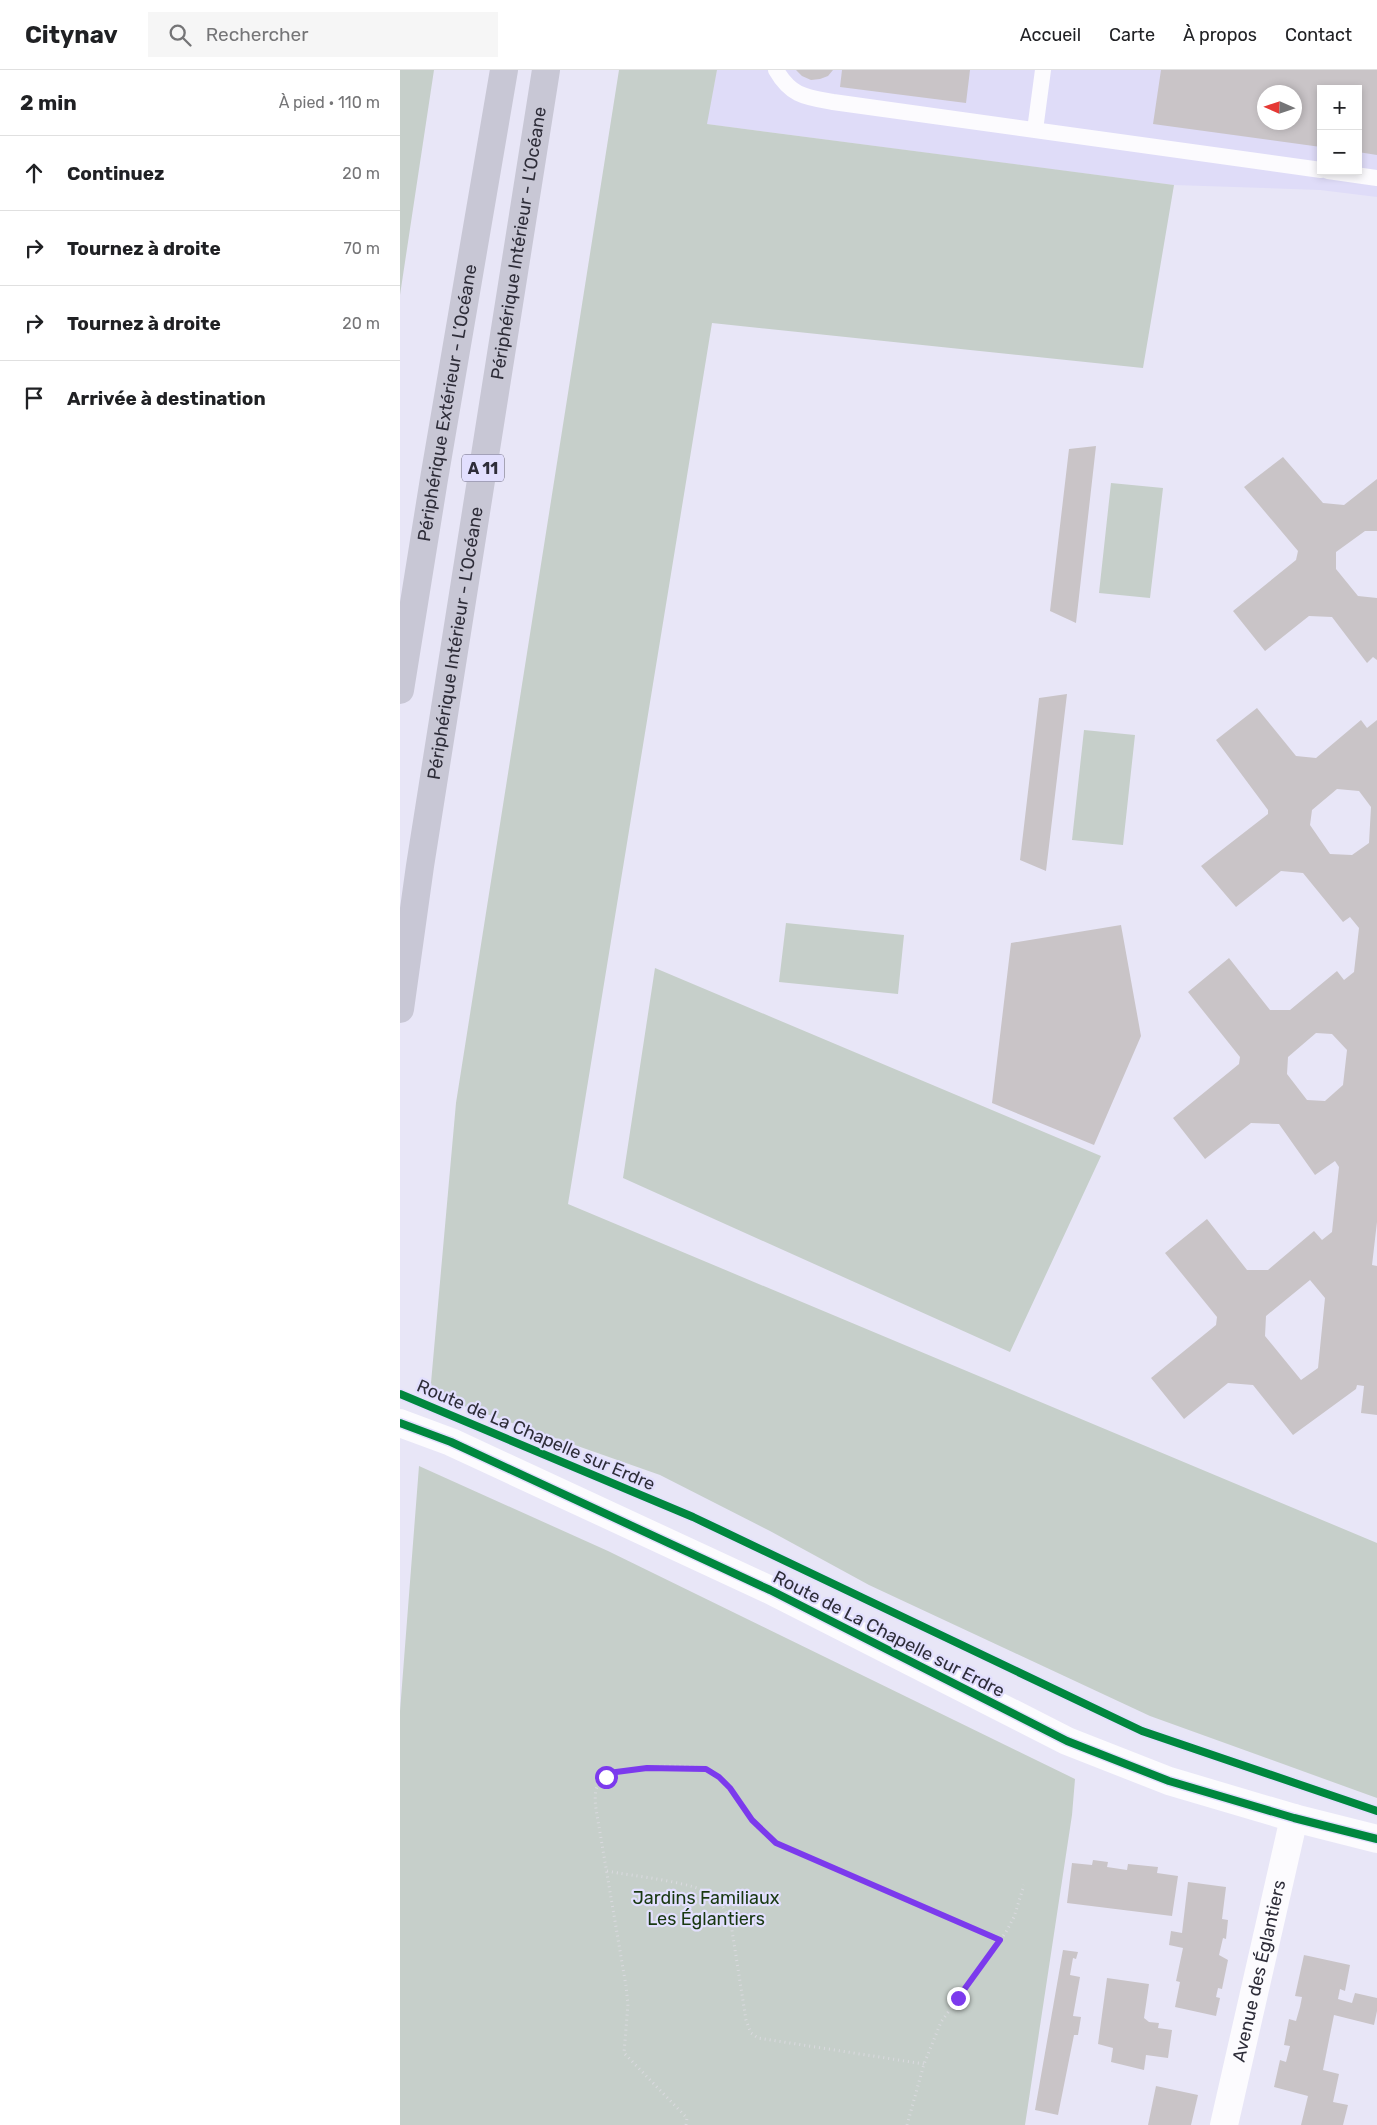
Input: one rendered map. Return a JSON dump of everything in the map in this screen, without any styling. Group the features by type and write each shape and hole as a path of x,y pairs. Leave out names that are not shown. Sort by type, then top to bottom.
{"highway":[{"path":"497,114 499,70"},
{"name":"A 11","path":"497,114 504,70"},
{"name":"Périphérique Intérieur - L’Océane","path":"400,1009 422,856 546,70"},
{"name":"Périphérique Extérieur - L’Océane","path":"400,690 434,479 497,114"}],"street":[{"name":"Route de La Chapelle sur Erdre","path":"400,1422 451,1442 770,1590 1067,1741 1169,1781 1294,1818 1377,1839"},
{"name":"Avenue des Églantiers","path":"1224,2125 1294,1818"}],"lane":[{"path":"776,70 784,84 798,93 813,98 1317,169"},
{"path":"1035,130 1043,70"},
{"path":"1356,175 1377,178"}],"path":[{"path":"686,2125 687,2118 624,2053 628,2004 626,1986 595,1795 599,1783 616,1772 647,1768 679,1767 706,1769 719,1777 730,1788 752,1820 776,1843 1000,1940"},
{"path":"607,1871 691,1887 715,1897 725,1910 731,1924 746,2020 751,2033 758,2038 924,2064"},
{"path":"907,2125 924,2064 942,2022 1000,1940 1014,1916 1024,1885"}],"shaded area":[{"path":"717,70 1377,70 1377,197 1320,190 1174,185 706,124"}],"green space":[{"path":"400,70 434,70 400,295"},
{"path":"619,70 717,70 707,124 1174,185 1143,368 712,323 568,1204 1377,1543 1377,1798 1150,1716 869,1585 770,1531 660,1475 430,1394 456,1103"},
{"path":"1111,483 1163,488 1150,598 1099,593"},
{"path":"1084,730 1135,735 1123,845 1072,840"},
{"path":"786,923 904,935 898,994 779,982"},
{"path":"655,968 1101,1156 1010,1352 623,1178"},
{"name":"Jardins Familiaux Les Églantiers","path":"419,1466 608,1551 1075,1779 1072,1815 1025,2125 400,2125 400,1711"}],"building":[{"path":"796,70 833,70 828,76 811,80 802,76"},
{"path":"842,70 970,70 966,103 840,87"},
{"path":"1161,70 1377,70 1377,155 1362,153 1362,85 1317,85 1317,146 1153,124"},
{"path":"1096,446 1076,623 1050,611 1069,449"},
{"path":"1283,457 1323,503 1344,505 1377,479 1377,531 1365,531 1336,552 1336,569 1358,596 1377,598 1377,660 1373,657 1367,663 1332,617 1309,616 1265,651 1233,611 1296,560 1298,551 1244,487"},
{"path":"1067,694 1046,871 1020,860 1039,698"},
{"path":"1257,708 1296,756 1316,758 1361,720 1367,728 1377,720 1377,1222 1372,1265 1377,1266 1377,1415 1361,1413 1364,1386 1357,1385 1356,1389 1293,1435 1253,1385 1228,1383 1184,1419 1151,1378 1216,1325 1217,1317 1165,1253 1207,1219 1247,1270 1268,1270 1314,1231 1322,1240 1332,1232 1339,1167 1335,1161 1315,1175 1279,1124 1251,1123 1205,1159 1173,1118 1239,1064 1240,1057 1188,992 1229,958 1270,1010 1290,1010 1337,971 1344,980 1354,972 1359,928 1350,917 1343,922 1303,873 1281,871 1236,907 1201,866 1268,814 1268,810 1216,740","holes":["1337,789 1359,791 1371,807 1369,843 1352,855 1330,854 1310,825 1312,810","1316,1033 1332,1034 1347,1050 1343,1085 1325,1101 1307,1100 1287,1074 1288,1057","1310,1280 1325,1298 1318,1368 1301,1380 1265,1336 1266,1316"]},
{"path":"1121,925 1141,1036 1094,1145 992,1103 1011,943"},
{"path":"1093,1860 1108,1862 1107,1867 1127,1870 1128,1864 1158,1867 1157,1873 1178,1876 1172,1916 1067,1903 1072,1863 1092,1865"},
{"path":"1188,1882 1226,1887 1222,1919 1228,1920 1226,1939 1223,1938 1219,1955 1228,1960 1222,1989 1218,1988 1216,1997 1220,1998 1216,2016 1175,2007 1180,1982 1176,1981 1183,1948 1169,1945 1171,1931 1182,1933"},
{"path":"1063,1950 1078,1952 1076,1959 1073,1958 1070,1975 1080,1977 1073,2016 1081,2017 1078,2035 1074,2035 1058,2115 1035,2110"},
{"path":"1304,1955 1350,1965 1345,1991 1340,1989 1338,1999 1352,2003 1355,1993 1377,1998 1374,2025 1334,2015 1323,2070 1339,2074 1333,2102 1348,2105 1343,2125 1301,2125 1308,2096 1274,2087 1280,2060 1286,2062 1290,2046 1284,2045 1289,2019 1296,2021 1300,2007 1302,1997 1295,1996"},
{"path":"1107,1978 1149,1984 1144,2018 1149,2022 1159,2023 1158,2028 1172,2030 1168,2058 1146,2055 1144,2070 1111,2062 1113,2048 1098,2044"},
{"path":"1156,2086 1198,2095 1191,2125 1148,2125"}],"cycle path":[{"path":"400,1394 693,1517 1142,1731 1377,1811"},
{"path":"400,1423 451,1442 770,1590 1067,1741 1169,1781 1294,1818 1377,1839"}],"route":[{"path":"606,1777 616,1772 647,1768 686,1767 706,1769 719,1777 730,1788 752,1820 776,1843 1000,1940 958,1998"}]}
